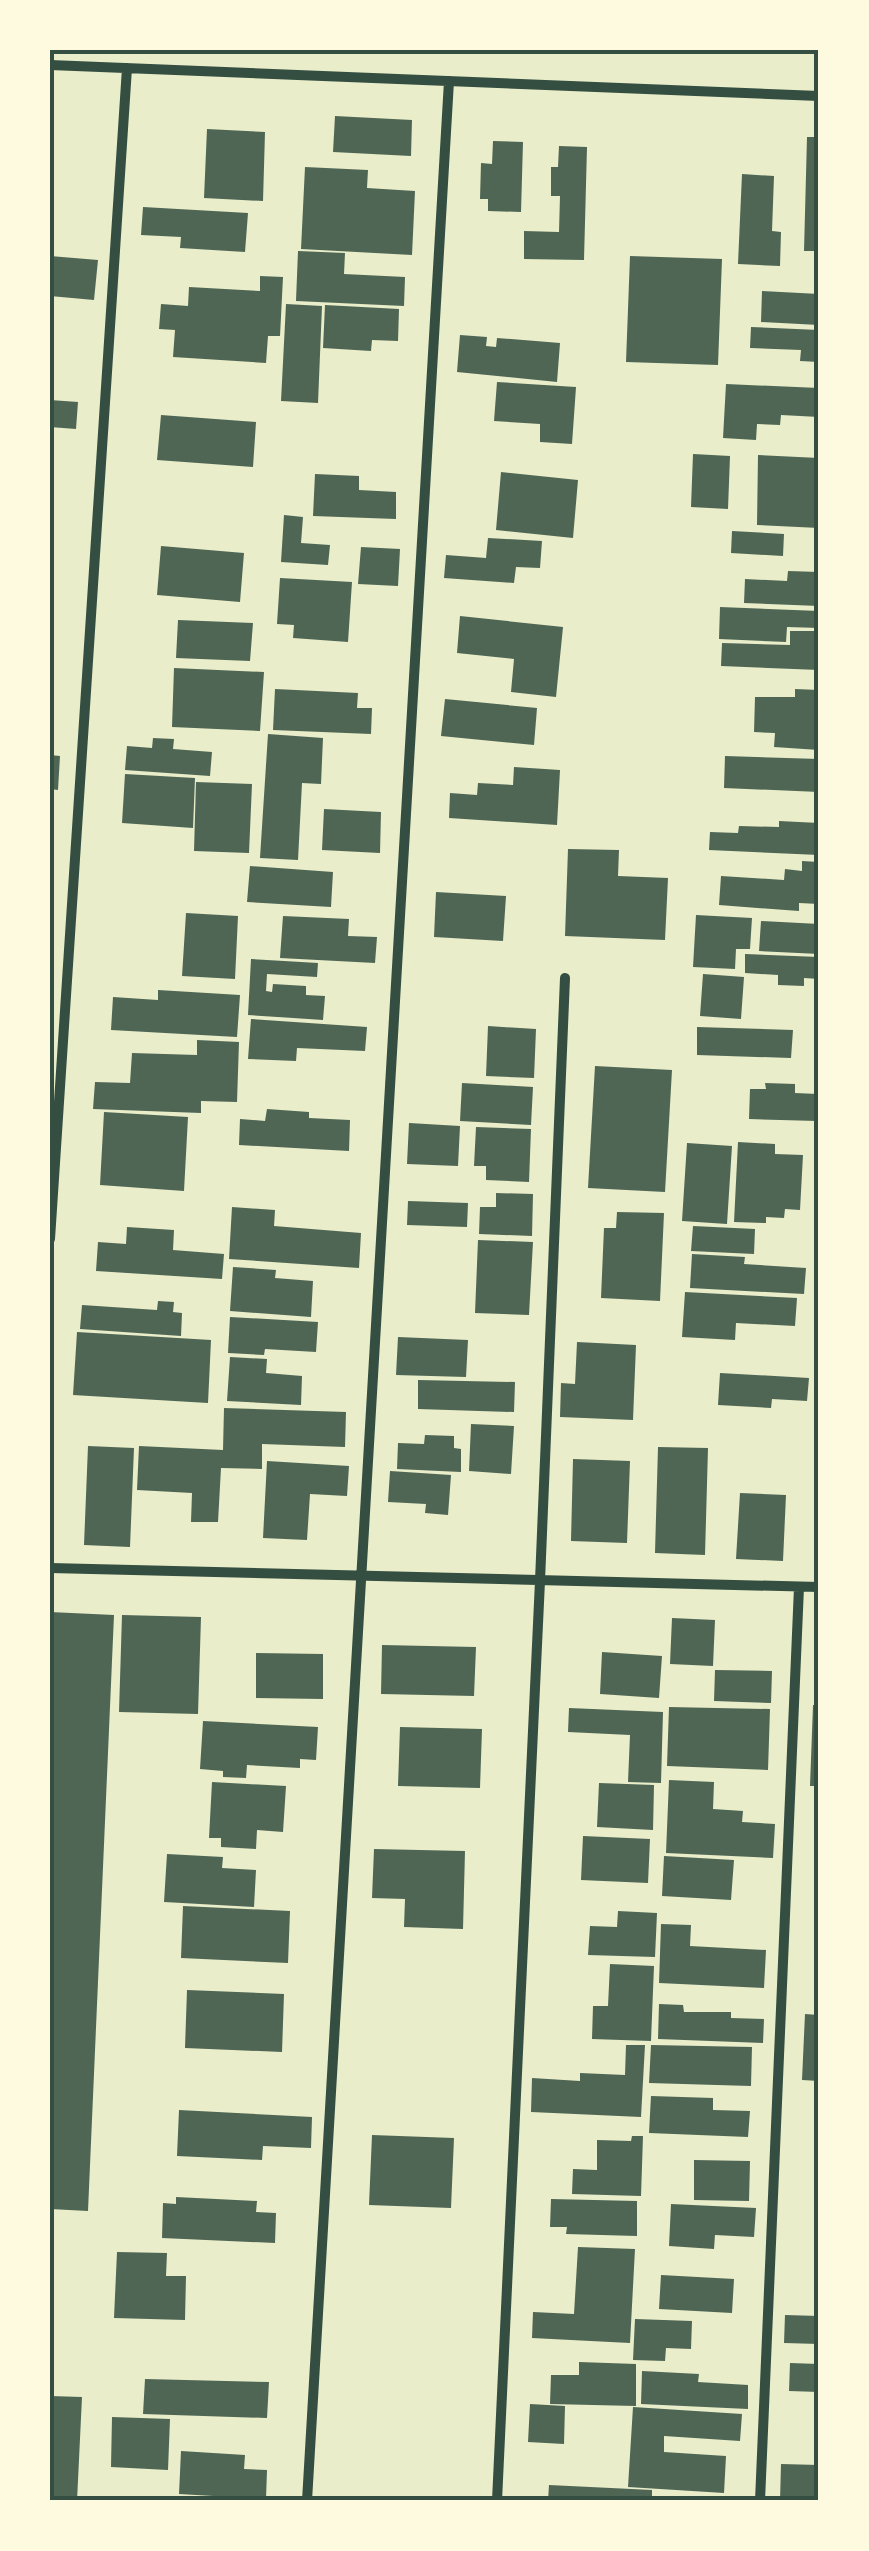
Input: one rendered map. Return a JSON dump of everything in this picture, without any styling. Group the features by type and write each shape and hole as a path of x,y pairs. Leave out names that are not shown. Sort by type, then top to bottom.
{"street":[{"path":"50,65 819,96"},
{"path":"50,1238 127,68"},
{"path":"307,2501 449,81"},
{"path":"497,2501 565,978"},
{"path":"50,1568 819,1587"},
{"path":"760,2501 799,1587"}],"building":[{"path":"335,116 412,120 411,156 333,152"},
{"path":"207,129 265,132 263,201 204,198"},
{"path":"807,137 819,137 819,251 804,251"},
{"path":"493,141 523,142 521,212 488,211 488,199 480,199 481,163 492,164"},
{"path":"559,146 587,147 584,260 524,259 524,231 559,232 560,196 551,196 551,167 558,167"},
{"path":"305,167 368,170 367,188 415,191 412,255 301,249"},
{"path":"742,174 774,176 772,231 781,232 780,266 738,264"},
{"path":"143,207 248,213 245,252 180,248 181,237 141,235"},
{"path":"298,251 345,253 344,274 405,277 404,306 296,301"},
{"path":"50,256 98,260 94,300 50,296"},
{"path":"630,256 722,259 718,365 626,362"},
{"path":"260,276 283,277 280,336 268,336 266,363 173,357 175,330 159,329 161,304 188,306 189,287 260,291"},
{"path":"762,291 819,294 819,325 761,322"},
{"path":"286,304 322,306 318,403 281,401"},
{"path":"325,305 399,309 398,341 372,340 371,351 323,348"},
{"path":"751,327 819,330 819,362 800,361 801,350 750,348"},
{"path":"460,335 487,337 486,346 496,347 497,338 560,343 557,382 457,372"},
{"path":"497,382 576,387 572,444 540,442 540,424 494,421"},
{"path":"726,384 819,388 819,417 781,415 780,425 757,424 756,440 723,438"},
{"path":"50,400 78,402 76,429 50,427"},
{"path":"161,415 256,422 253,467 157,460"},
{"path":"693,454 730,456 728,509 691,507"},
{"path":"758,455 819,458 819,528 757,525"},
{"path":"501,472 578,480 573,538 496,530"},
{"path":"315,474 359,476 359,490 396,492 396,519 313,516"},
{"path":"284,515 303,517 301,543 330,545 328,565 281,562"},
{"path":"732,531 784,534 783,556 731,553"},
{"path":"488,538 542,541 540,568 516,567 514,583 444,578 446,555 486,558"},
{"path":"161,546 244,553 240,602 157,595"},
{"path":"361,547 400,549 398,586 358,584"},
{"path":"788,571 819,572 819,606 744,603 745,579 787,581"},
{"path":"280,578 352,582 348,642 293,638 294,625 277,624"},
{"path":"720,607 819,611 819,628 787,627 786,642 719,639"},
{"path":"460,616 563,627 556,697 511,692 514,659 457,653"},
{"path":"178,620 253,623 250,661 176,658"},
{"path":"790,631 819,631 819,670 721,666 722,643 790,645"},
{"path":"174,668 264,672 260,731 172,727"},
{"path":"275,689 358,693 357,708 372,708 371,734 273,730"},
{"path":"795,689 819,690 819,750 774,747 775,733 754,732 755,697 795,697"},
{"path":"445,699 537,708 534,745 441,736"},
{"path":"268,734 323,738 321,784 302,783 298,860 260,858"},
{"path":"153,738 174,739 173,749 212,752 210,776 125,770 127,746 152,748"},
{"path":"50,755 60,756 58,790 50,789"},
{"path":"725,756 819,759 819,792 724,788"},
{"path":"514,767 560,770 557,825 449,818 450,793 477,795 478,783 513,785"},
{"path":"125,774 195,778 193,828 122,823"},
{"path":"196,782 252,784 249,853 194,851"},
{"path":"324,809 381,812 380,853 322,850"},
{"path":"779,821 819,823 819,855 709,850 710,832 738,833 739,826 779,827"},
{"path":"568,849 619,850 618,876 668,878 665,940 565,936"},
{"path":"802,861 819,862 819,904 799,903 799,911 719,905 721,876 784,880 785,869 802,871"},
{"path":"250,866 333,872 331,907 247,902"},
{"path":"436,892 506,896 503,941 434,937"},
{"path":"186,913 238,916 235,979 182,976"},
{"path":"696,915 752,918 750,949 736,949 735,969 693,967"},
{"path":"283,916 349,919 348,936 377,937 375,963 280,958"},
{"path":"761,921 819,924 819,954 759,951"},
{"path":"745,954 819,957 819,979 804,978 804,986 778,985 778,975 745,973"},
{"path":"251,959 318,963 317,977 267,974 266,991 272,992 273,984 306,986 306,995 325,996 323,1020 248,1015"},
{"path":"703,974 744,977 741,1019 700,1016"},
{"path":"158,990 240,995 237,1037 111,1030 113,997 158,1000"},
{"path":"251,1019 367,1027 365,1051 297,1048 296,1061 248,1059"},
{"path":"488,1026 536,1029 534,1078 486,1076"},
{"path":"697,1027 793,1030 791,1058 697,1055"},
{"path":"197,1040 239,1042 237,1102 201,1101 201,1113 93,1109 95,1082 130,1083 132,1053 197,1055"},
{"path":"595,1066 672,1070 665,1192 588,1188"},
{"path":"462,1083 533,1087 531,1125 460,1121"},
{"path":"765,1083 795,1084 795,1093 818,1094 817,1121 749,1119 750,1089 766,1089"},
{"path":"267,1109 309,1112 309,1118 350,1120 349,1151 239,1145 240,1119 265,1121"},
{"path":"104,1112 188,1117 184,1191 100,1185"},
{"path":"409,1123 460,1126 458,1166 407,1164"},
{"path":"476,1127 531,1129 529,1182 486,1180 486,1166 474,1166"},
{"path":"738,1142 775,1144 775,1154 803,1155 800,1210 785,1209 784,1218 766,1217 766,1223 734,1222"},
{"path":"687,1143 732,1146 727,1224 682,1221"},
{"path":"496,1193 533,1194 532,1236 479,1234 480,1207 496,1207"},
{"path":"408,1201 468,1203 467,1227 407,1225"},
{"path":"232,1207 275,1210 274,1226 361,1233 359,1268 229,1259"},
{"path":"617,1212 664,1213 660,1301 601,1298 604,1228 616,1228"},
{"path":"693,1226 755,1229 754,1254 691,1251"},
{"path":"127,1227 174,1230 173,1250 224,1254 222,1279 96,1271 98,1242 126,1244"},
{"path":"478,1240 533,1242 529,1315 475,1313"},
{"path":"692,1254 745,1257 744,1264 806,1268 804,1294 690,1288"},
{"path":"233,1267 276,1270 275,1278 313,1281 311,1317 230,1311"},
{"path":"685,1292 797,1298 795,1326 736,1323 735,1340 682,1337"},
{"path":"158,1301 174,1302 173,1312 182,1313 181,1336 80,1329 82,1305 157,1310"},
{"path":"230,1317 318,1322 316,1352 265,1349 264,1355 228,1353"},
{"path":"77,1332 211,1340 208,1403 73,1395"},
{"path":"398,1337 468,1340 466,1377 396,1375"},
{"path":"577,1342 636,1345 633,1420 560,1417 561,1383 575,1384"},
{"path":"230,1357 267,1359 266,1373 302,1376 301,1405 227,1401"},
{"path":"720,1373 809,1378 807,1401 772,1399 771,1408 718,1405"},
{"path":"418,1380 515,1382 514,1412 418,1409"},
{"path":"224,1408 346,1412 345,1447 262,1444 262,1469 221,1468 218,1522 191,1522 192,1493 137,1490 139,1446 223,1450"},
{"path":"471,1424 514,1426 511,1474 469,1471"},
{"path":"425,1435 454,1436 454,1448 461,1449 461,1472 397,1469 398,1443 424,1444"},
{"path":"88,1446 134,1448 130,1547 84,1545"},
{"path":"658,1447 708,1448 705,1555 655,1553"},
{"path":"573,1459 630,1461 627,1543 571,1541"},
{"path":"267,1461 349,1466 347,1496 310,1494 307,1540 263,1538"},
{"path":"390,1471 451,1475 448,1515 425,1513 426,1504 388,1502"},
{"path":"740,1493 786,1495 783,1561 736,1559"},
{"path":"50,1612 114,1615 88,2211 50,2209"},
{"path":"122,1615 201,1617 198,1714 119,1712"},
{"path":"672,1618 715,1620 713,1666 670,1664"},
{"path":"382,1645 476,1647 474,1696 381,1694"},
{"path":"602,1652 662,1656 659,1698 600,1694"},
{"path":"256,1653 323,1654 323,1699 256,1698"},
{"path":"715,1670 772,1671 771,1703 714,1701"},
{"path":"813,1705 819,1705 819,1786 810,1786"},
{"path":"669,1707 770,1709 768,1770 667,1766"},
{"path":"569,1708 663,1712 661,1783 628,1782 630,1735 568,1732"},
{"path":"203,1721 318,1727 316,1760 300,1759 300,1768 247,1765 246,1778 223,1777 223,1771 200,1769"},
{"path":"400,1727 482,1729 480,1788 398,1786"},
{"path":"669,1780 714,1782 713,1809 743,1811 742,1822 775,1824 773,1858 666,1853"},
{"path":"212,1782 286,1786 283,1832 257,1830 256,1849 221,1847 221,1838 209,1838"},
{"path":"599,1783 654,1785 653,1830 597,1827"},
{"path":"583,1836 650,1839 648,1883 581,1880"},
{"path":"374,1849 465,1851 463,1929 404,1927 405,1899 372,1898"},
{"path":"167,1854 223,1857 222,1868 256,1870 254,1907 164,1902"},
{"path":"664,1856 734,1860 731,1900 662,1896"},
{"path":"183,1906 290,1911 288,1963 181,1958"},
{"path":"618,1911 657,1913 655,1957 588,1955 590,1926 617,1927"},
{"path":"661,1924 691,1925 690,1946 766,1950 764,1988 659,1983"},
{"path":"610,1964 654,1966 651,2041 592,2039 593,2006 608,2006"},
{"path":"187,1990 284,1994 282,2052 185,2048"},
{"path":"659,2004 683,2005 684,2012 731,2012 731,2018 764,2019 763,2043 658,2039"},
{"path":"805,2014 819,2015 819,2081 802,2080"},
{"path":"626,2045 645,2045 641,2117 531,2112 532,2078 580,2081 580,2073 625,2075"},
{"path":"651,2045 752,2047 751,2086 649,2083"},
{"path":"651,2096 713,2098 713,2110 750,2111 748,2137 649,2133"},
{"path":"179,2110 312,2117 311,2148 263,2146 262,2160 177,2156"},
{"path":"372,2135 454,2138 451,2208 369,2205"},
{"path":"632,2136 643,2136 641,2196 572,2194 573,2169 597,2170 597,2140 631,2141"},
{"path":"694,2160 750,2161 749,2201 694,2200"},
{"path":"176,2197 257,2201 256,2212 276,2213 275,2243 162,2238 163,2203 176,2204"},
{"path":"551,2199 637,2201 637,2236 566,2234 567,2227 550,2227"},
{"path":"671,2204 756,2208 754,2237 715,2235 714,2249 669,2246"},
{"path":"578,2247 635,2249 630,2343 532,2338 533,2312 574,2314"},
{"path":"117,2252 167,2253 166,2276 186,2276 185,2320 114,2318"},
{"path":"661,2275 734,2279 732,2313 659,2309"},
{"path":"785,2315 819,2316 819,2344 784,2343"},
{"path":"635,2319 692,2321 691,2349 666,2348 665,2361 633,2360"},
{"path":"579,2362 636,2364 636,2406 550,2404 551,2375 579,2375"},
{"path":"790,2363 819,2364 819,2392 789,2391"},
{"path":"642,2371 699,2374 698,2382 748,2385 748,2409 641,2404"},
{"path":"145,2379 269,2382 267,2418 143,2414"},
{"path":"50,2396 82,2397 77,2501 50,2501"},
{"path":"530,2404 565,2406 564,2444 528,2442"},
{"path":"633,2407 742,2414 740,2441 664,2436 664,2452 726,2456 724,2493 628,2487"},
{"path":"112,2417 170,2419 168,2470 111,2467"},
{"path":"181,2451 245,2455 244,2469 267,2470 266,2499 179,2494"},
{"path":"781,2464 819,2465 818,2501 780,2501"},
{"path":"549,2485 652,2490 652,2501 548,2501"}]}
